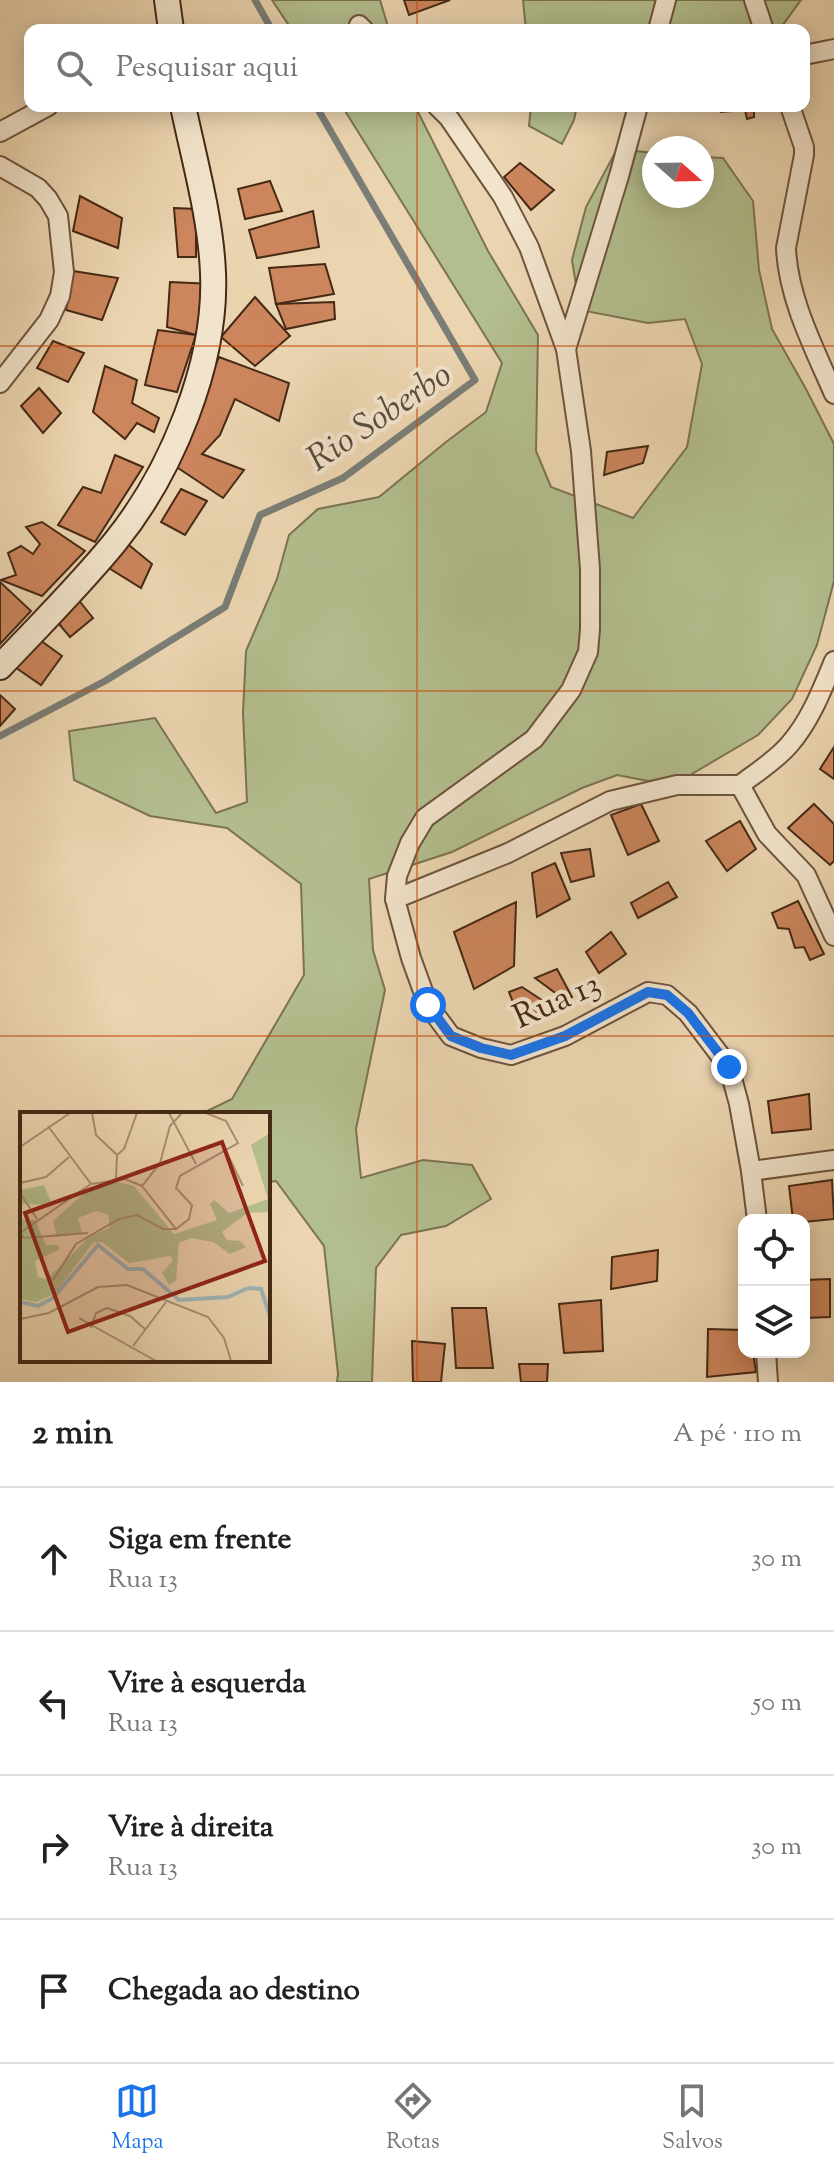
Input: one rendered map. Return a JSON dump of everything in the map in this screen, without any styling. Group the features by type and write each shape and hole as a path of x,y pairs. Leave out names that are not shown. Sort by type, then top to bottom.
{"main road":[{"path":"167,0 170,24"},
{"path":"0,667 116,541 161,473 184,422 201,371 211,323 213,273 206,220 184,112"}],"street":[{"path":"660,24 666,0"},
{"path":"754,0 762,24"},
{"path":"810,54 834,49"},
{"path":"0,132 37,112"},
{"path":"443,112 503,197 529,247 566,349 585,495 590,629 588,652 571,690 534,739 425,818 401,865 395,899 508,853 610,801 677,785 740,785 768,765 790,743 819,699 834,661"},
{"path":"566,349 636,112"},
{"path":"792,112 804,155 786,248 787,264 798,305 834,394"},
{"path":"0,166 38,188 48,199 58,216 64,272 60,296 49,320 0,383"},
{"path":"740,785 767,834 806,875 834,936"},
{"name":"Rua 13","path":"395,899 428,1005 451,1036 481,1048 511,1055 565,1036 648,992 667,995 688,1013 729,1067 739,1104 756,1214"},
{"path":"751,1171 834,1160"},
{"path":"766,1358 768,1382"}],"green space":[{"path":"272,0 380,0 387,24 288,24"},
{"path":"523,0 801,0 783,24 525,24"},
{"path":"346,112 418,112 488,251 538,335 536,451 551,487 633,518 687,447 702,364 685,319 648,323 580,310 572,260 586,207 617,149 642,152 642,208 714,208 714,158 723,158 753,201 759,270 772,329 834,444 834,581 817,645 792,699 758,735 690,775 648,781 617,775 582,788 452,852 369,879 373,950 385,990 356,1129 361,1178 423,1160 472,1165 491,1199 446,1226 401,1235 376,1268 372,1382 337,1382 324,1246 276,1181 270,1182 270,1112 205,1112 232,1099 304,975 301,884 227,828 150,816 74,780 69,731 155,718 216,813 247,802 243,713 246,651 277,579 289,535 318,509 379,497 486,412 502,363"},
{"path":"530,112 576,112 562,144 529,126"}],"building":[{"path":"404,0 450,0 409,15"},
{"path":"745,112 754,112 754,117 747,119"},
{"path":"520,163 554,190 531,210 504,177"},
{"path":"270,181 282,211 245,219 238,189"},
{"path":"80,196 122,218 118,248 73,231"},
{"path":"174,208 196,209 196,257 178,257"},
{"path":"313,211 319,247 257,258 249,230"},
{"path":"325,264 334,294 276,304 269,268"},
{"path":"73,271 118,278 102,320 66,310"},
{"path":"170,282 213,284 196,335 167,327"},
{"path":"255,297 290,336 255,366 221,337"},
{"path":"334,302 335,319 286,329 276,304"},
{"path":"158,330 196,335 177,392 145,385"},
{"path":"53,341 84,353 68,382 37,368"},
{"path":"219,357 289,383 279,421 235,399 220,435 202,454 244,470 223,498 172,464"},
{"path":"105,366 137,380 132,403 159,418 154,432 137,423 125,439 93,412"},
{"path":"39,388 61,413 43,433 21,406"},
{"path":"648,446 643,463 604,475 607,452"},
{"path":"115,455 143,467 95,542 58,525 83,487 101,493"},
{"path":"181,489 207,501 185,535 161,522"},
{"path":"42,522 85,551 42,596 1,580 16,575 8,553 21,546 33,554 40,544 26,527"},
{"path":"124,541 152,564 141,588 104,565"},
{"path":"0,582 31,611 0,644"},
{"path":"77,598 93,618 70,637 54,618"},
{"path":"33,635 62,656 41,685 12,665"},
{"path":"0,695 15,709 0,726"},
{"path":"834,747 834,779 820,769"},
{"path":"641,804 659,841 628,855 611,815"},
{"path":"814,804 834,824 834,861 830,865 788,828"},
{"path":"740,821 756,849 727,871 706,841"},
{"path":"590,849 594,876 571,882 561,853"},
{"path":"555,863 570,899 537,917 532,873"},
{"path":"668,882 677,897 638,918 631,903"},
{"path":"798,901 824,954 810,960 804,947 795,948 789,929 778,928 772,913"},
{"path":"516,902 514,966 474,989 454,932"},
{"path":"611,932 626,954 599,973 586,952"},
{"path":"557,969 572,997 565,1000 535,978"},
{"path":"522,987 551,1006 520,1020 509,992"},
{"path":"809,1094 811,1129 772,1133 768,1101"},
{"path":"832,1180 834,1219 810,1221 810,1214 792,1214 789,1186"},
{"path":"658,1250 657,1281 611,1289 612,1257"},
{"path":"830,1279 830,1317 810,1318 810,1280"},
{"path":"601,1300 603,1351 564,1353 559,1304"},
{"path":"452,1308 486,1308 493,1368 456,1368"},
{"path":"708,1329 738,1330 738,1358 754,1358 756,1372 707,1377"},
{"path":"412,1341 445,1344 441,1382 413,1382"},
{"path":"519,1364 548,1364 547,1382 521,1382"}],"waterway":[{"name":"Rio Soberbo","path":"255,0 269,24"},
{"name":"Rio Soberbo","path":"0,736 105,681 225,607 260,515 343,478 475,380 319,112"}],"route":[{"path":"428,1005 451,1036 511,1055 565,1036 648,992 667,995 688,1013 729,1067"}]}
